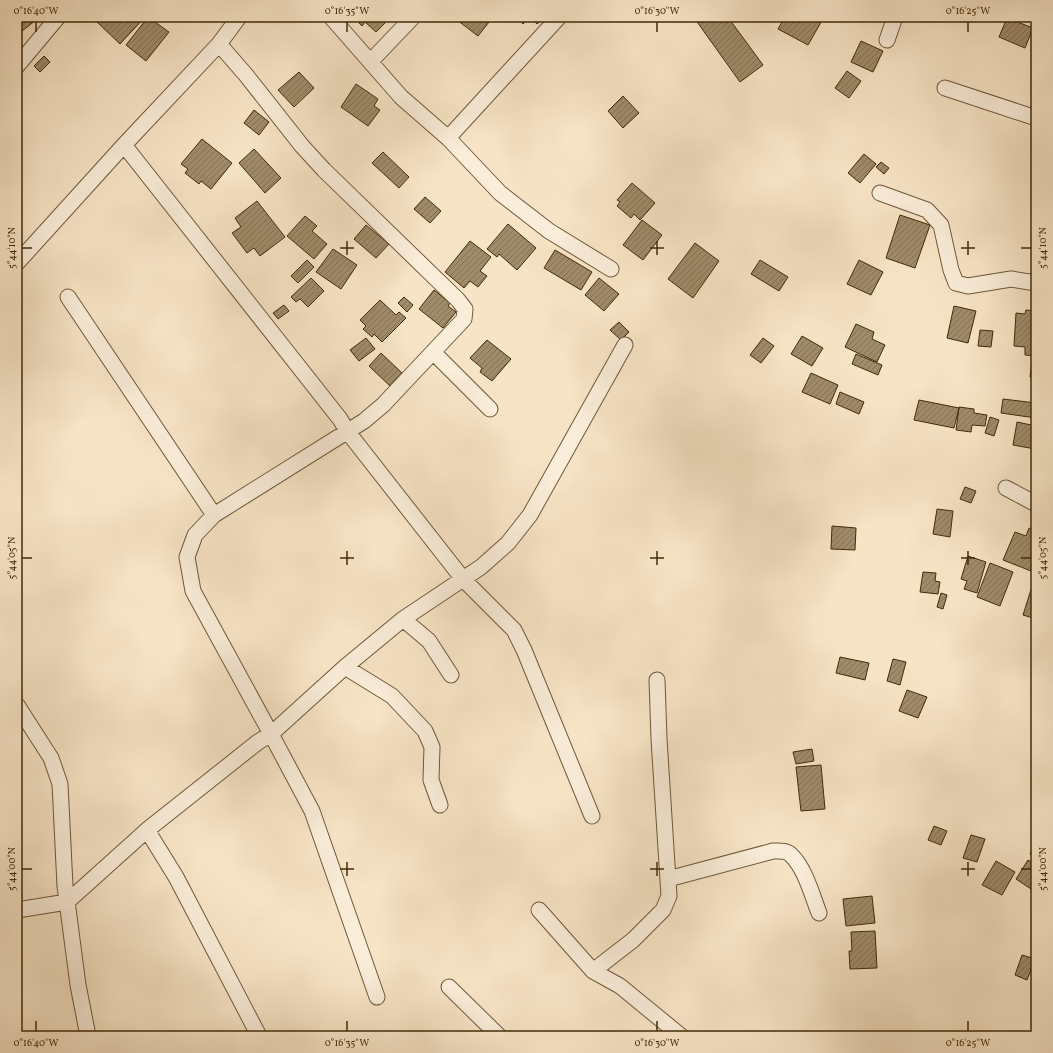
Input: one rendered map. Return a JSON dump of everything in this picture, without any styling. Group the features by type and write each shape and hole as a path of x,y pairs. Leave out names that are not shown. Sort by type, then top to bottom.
{"street":[{"path":"17,66 58,17"},
{"path":"17,263 124,145 219,44 239,17"},
{"path":"331,17 402,97 448,138 500,193 549,231 611,269"},
{"path":"371,61 413,17"},
{"path":"448,138 558,17"},
{"path":"887,40 895,17"},
{"path":"219,44 302,146 324,170 458,300 465,309 464,319 383,405 364,421 214,515 195,535 187,557 193,591 312,811 377,997"},
{"path":"945,88 1036,118"},
{"path":"124,145 340,419 347,431 463,579 514,630 524,650 592,816"},
{"path":"880,192 927,210 941,225 951,270 956,282 968,286 1011,279 1036,283"},
{"path":"68,297 214,515"},
{"path":"17,910 67,902 147,830 258,742 271,734 345,667 403,619 481,567 508,543 530,515 626,345"},
{"path":"433,352 490,408"},
{"path":"1006,488 1036,504"},
{"path":"403,619 429,641 451,675"},
{"path":"345,667 392,696 424,731 432,747 431,780 440,805"},
{"path":"593,971 633,940 664,910 669,896 659,739 657,680"},
{"path":"17,705 51,758 60,784 65,886 78,985 88,1036"},
{"path":"147,830 176,877 259,1036"},
{"path":"668,879 773,851 783,851 791,854 803,872 819,913"},
{"path":"539,910 593,971 620,986 680,1036"},
{"path":"449,987 499,1036"}],"building":[{"path":"17,17 33,17 36,20 17,35"},
{"path":"101,17 145,17 120,44 97,22"},
{"path":"148,17 169,32 146,61 126,45"},
{"path":"353,17 391,17 376,32 365,22 362,26"},
{"path":"459,17 493,17 478,36 457,20"},
{"path":"516,17 530,17 523,24"},
{"path":"530,17 545,17 537,24"},
{"path":"698,17 723,17 727,23 730,20 763,65 740,82 695,19"},
{"path":"785,17 824,17 808,45 778,29"},
{"path":"1007,18 1033,28 1025,48 999,37"},
{"path":"861,41 883,51 873,72 851,62"},
{"path":"44,56 50,62 40,72 34,66"},
{"path":"847,71 861,81 849,98 835,88"},
{"path":"299,72 314,88 294,107 278,90"},
{"path":"356,84 378,99 374,106 380,110 368,126 341,107"},
{"path":"623,96 639,113 623,128 608,111"},
{"path":"254,110 269,122 259,135 244,123"},
{"path":"202,139 232,163 211,189 201,181 199,184 185,173 188,169 181,164"},
{"path":"254,149 281,178 265,193 239,163"},
{"path":"383,152 409,177 399,188 372,163"},
{"path":"864,154 876,164 860,183 848,173"},
{"path":"881,162 889,168 884,174 876,167"},
{"path":"632,183 655,203 640,220 634,214 631,218 617,206 620,202 617,200"},
{"path":"425,197 441,211 430,223 414,209"},
{"path":"257,201 285,237 260,256 254,248 247,253 232,233 241,227 235,218"},
{"path":"900,215 930,225 915,268 886,258"},
{"path":"305,216 317,226 312,231 327,244 314,259 287,236"},
{"path":"642,220 662,235 643,260 623,245"},
{"path":"508,224 536,248 517,270 499,254 497,257 487,249"},
{"path":"366,225 389,244 376,258 354,239"},
{"path":"470,241 491,257 480,271 487,276 478,287 470,281 464,288 445,272"},
{"path":"695,243 719,261 693,298 668,279"},
{"path":"333,249 357,265 341,289 316,272"},
{"path":"555,250 592,272 581,290 544,268"},
{"path":"307,260 314,267 298,283 291,276"},
{"path":"760,260 788,277 779,291 751,274"},
{"path":"859,260 883,272 871,295 847,284"},
{"path":"311,278 324,291 308,307 300,299 296,302 291,297"},
{"path":"599,278 619,294 604,311 585,295"},
{"path":"434,290 450,303 448,306 456,312 443,328 419,309"},
{"path":"404,297 413,305 407,312 398,303"},
{"path":"380,300 396,315 399,312 406,318 382,342 374,334 372,337 363,329 366,326 360,320"},
{"path":"284,305 289,311 278,319 273,313"},
{"path":"954,306 976,311 968,343 947,338"},
{"path":"1026,310 1036,311 1036,356 1025,355 1025,347 1014,346 1016,313 1025,314"},
{"path":"619,322 629,332 621,340 610,330"},
{"path":"856,324 874,332 872,339 885,345 877,362 845,347"},
{"path":"980,330 993,331 991,347 978,346"},
{"path":"802,336 823,348 812,366 791,354"},
{"path":"366,338 375,349 359,361 350,350"},
{"path":"763,338 774,346 761,363 750,355"},
{"path":"487,340 511,359 492,381 480,372 482,368 470,358"},
{"path":"381,353 402,373 390,386 369,366"},
{"path":"856,354 882,365 878,375 852,364"},
{"path":"1032,359 1036,360 1036,378 1030,377"},
{"path":"811,373 838,385 830,404 802,392"},
{"path":"840,392 864,402 859,414 836,404"},
{"path":"1003,399 1036,403 1036,418 1001,413"},
{"path":"919,400 959,408 954,428 914,420"},
{"path":"959,407 974,409 974,413 987,415 985,426 972,425 971,432 956,430"},
{"path":"990,417 999,420 994,436 985,433"},
{"path":"1017,422 1036,426 1035,449 1013,445"},
{"path":"965,487 976,491 971,503 960,499"},
{"path":"937,509 953,511 950,537 933,534"},
{"path":"832,526 856,528 855,550 831,549"},
{"path":"1029,528 1036,531 1036,560 1031,571 1003,560 1015,532 1026,536"},
{"path":"968,556 986,562 977,593 964,589 967,581 961,579"},
{"path":"990,563 1013,572 1000,606 977,597"},
{"path":"923,572 936,573 935,581 940,582 938,594 920,592"},
{"path":"1034,580 1036,580 1036,619 1023,615"},
{"path":"941,593 947,595 943,609 937,607"},
{"path":"840,657 869,663 865,680 836,673"},
{"path":"893,659 906,662 900,685 887,681"},
{"path":"907,690 927,697 918,718 899,711"},
{"path":"812,749 814,761 796,764 793,752"},
{"path":"821,765 825,809 801,811 796,767"},
{"path":"934,826 947,831 941,845 928,840"},
{"path":"971,835 985,839 977,862 963,858"},
{"path":"1036,843 1036,858 1030,854"},
{"path":"1028,860 1036,865 1036,881 1031,889 1016,879"},
{"path":"996,861 1015,872 1002,895 982,885"},
{"path":"872,896 875,923 846,926 843,899"},
{"path":"875,931 877,968 850,969 849,951 852,951 851,932"},
{"path":"1022,955 1035,959 1027,980 1015,975"}]}
